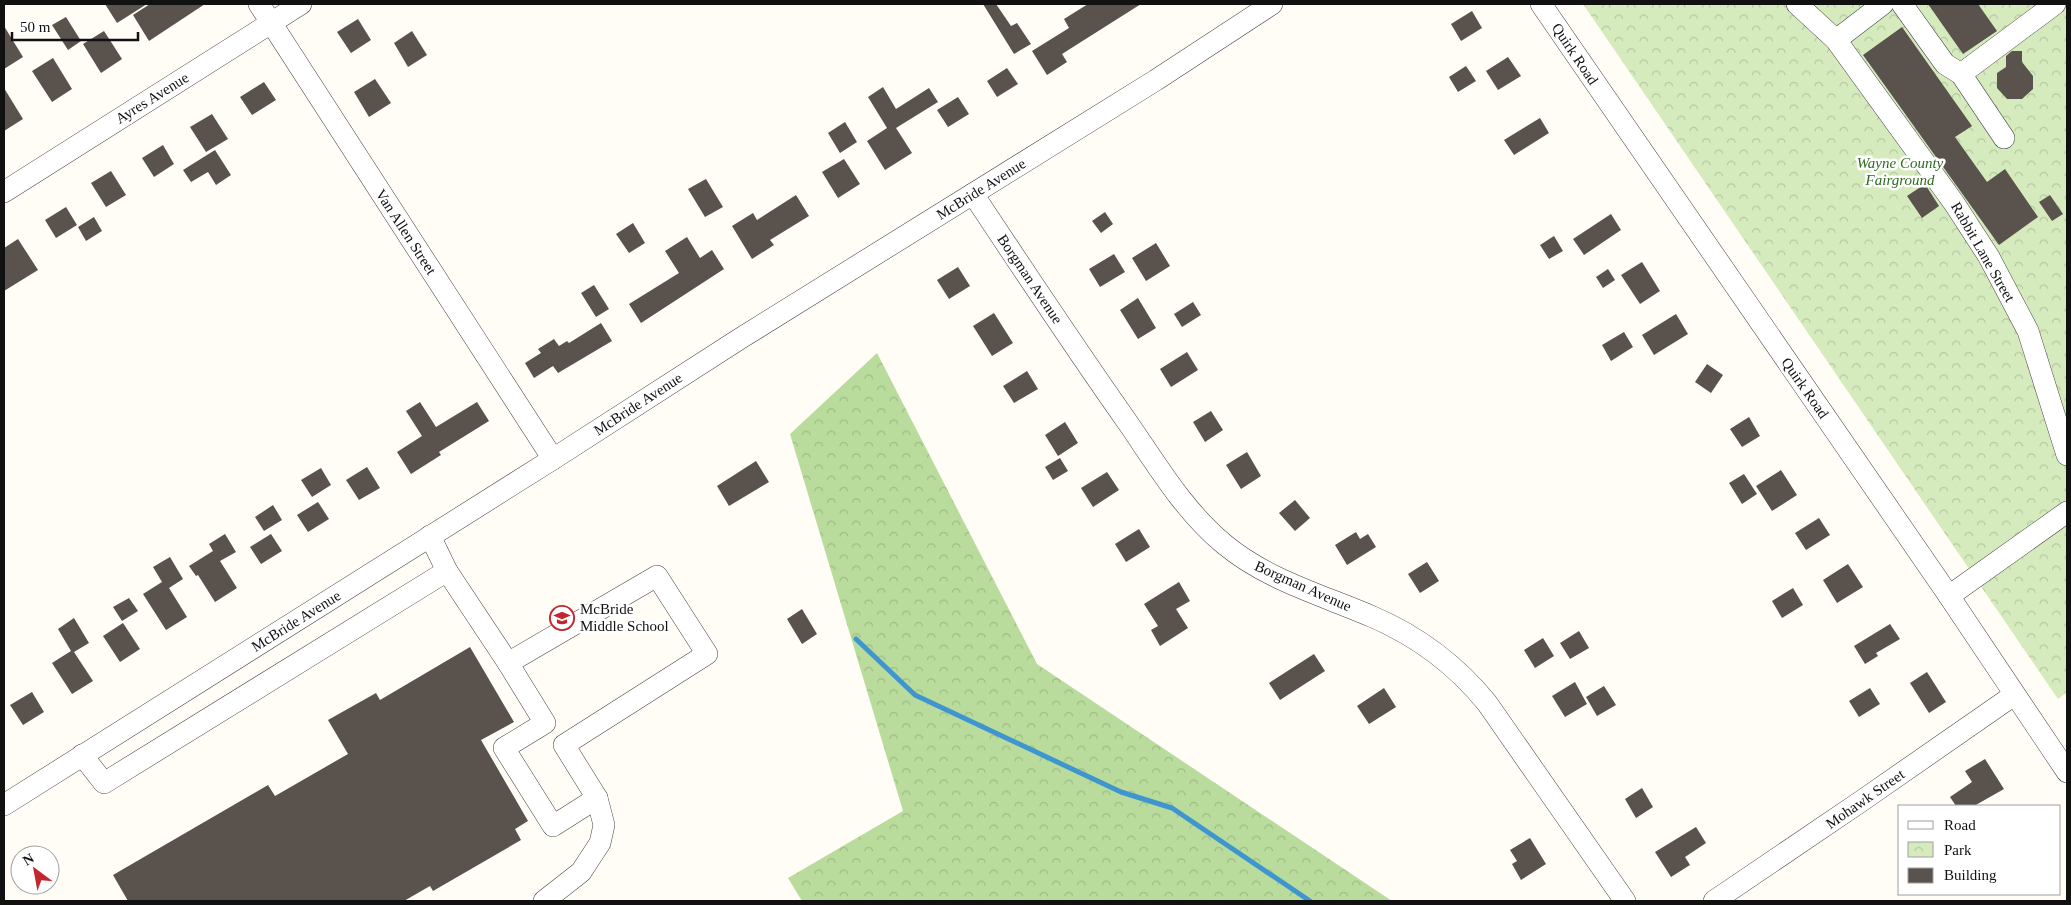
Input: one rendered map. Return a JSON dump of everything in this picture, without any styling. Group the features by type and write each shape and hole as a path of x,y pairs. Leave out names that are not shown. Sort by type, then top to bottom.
{"street":[{"name":"Van Allen Street","path":"259,4 552,459"},
{"name":"Ayres Avenue","path":"4,192 301,4"},
{"name":"McBride Avenue","path":"4,805 741,338 1156,80 1272,4"},
{"name":"Quirk Road","path":"1541,4 1949,596 2067,772"},
{"name":"Rabbit Lane Street","path":"1797,4 1836,40 1949,195 1989,257 2028,331 2067,456"},
{"path":"1836,40 1883,4"},
{"path":"1902,4 1945,64 1961,74 2004,138"},
{"path":"1961,74 2055,4"},
{"name":"Borgman Avenue","path":"973,194 1089,368 1180,498 1198,520 1223,544 1258,568 1277,578 1395,628 1429,648 1461,673 1486,703 1625,901"},
{"path":"1949,596 2067,512"},
{"path":"430,536 447,572 508,663 545,723 504,748 553,826 597,798"},
{"path":"82,755 104,782 447,572"},
{"path":"508,663 657,576 706,654 564,745 597,798 604,825 600,843 581,872 544,901"},
{"name":"Mohawk Street","path":"1714,901 2014,695"}],"green space":[{"name":"Wayne County Fairground","path":"1583,4 2067,4 2067,692 2058,699"},
{"path":"877,353 1037,664 1392,901 802,901 788,878 903,811 790,434"}],"building":[{"path":"105,4 147,4 117,23"},
{"path":"150,4 205,4 149,41 133,15"},
{"path":"983,4 996,4 1011,26 1017,23 1031,44 1014,54"},
{"path":"1088,4 1141,4 1062,54 1067,62 1047,75 1032,51 1069,28 1064,19"},
{"path":"1928,4 1978,4 1997,31 1963,54"},
{"path":"1472,11 1482,28 1461,41 1451,24"},
{"path":"66,17 81,41 68,50 52,25"},
{"path":"358,19 371,40 351,53 337,32"},
{"path":"4,26 23,57 4,69"},
{"path":"1902,27 1972,126 1955,137 1987,182 2005,169 2038,217 1999,245 1863,55"},
{"path":"104,31 122,59 101,73 83,44"},
{"path":"412,31 427,55 408,67 394,43"},
{"path":"2012,51 2022,51 2022,62 2033,76 2033,89 2022,99 2007,99 1997,88 1997,73 2006,67 2006,56"},
{"path":"1508,57 1521,76 1498,90 1486,71"},
{"path":"53,58 72,89 52,102 32,71"},
{"path":"1466,66 1476,81 1458,92 1449,77"},
{"path":"1007,68 1018,84 997,97 987,81"},
{"path":"375,79 391,103 369,117 354,92"},
{"path":"264,82 276,100 252,115 240,97"},
{"path":"883,87 896,109 929,88 938,102 896,128 912,153 885,170 867,141 887,128 868,97"},
{"path":"4,88 23,119 4,131"},
{"path":"958,97 969,114 948,127 937,110"},
{"path":"212,114 228,139 206,152 190,127"},
{"path":"1540,118 1549,133 1514,155 1504,140"},
{"path":"845,122 857,142 840,153 828,133"},
{"path":"163,145 174,164 154,177 142,158"},
{"path":"215,150 231,175 216,185 208,172 191,182 183,170"},
{"path":"844,159 860,184 838,198 822,172"},
{"path":"111,171 126,195 106,207 91,183"},
{"path":"706,179 723,207 705,217 688,189"},
{"path":"1925,184 1939,206 1922,218 1907,196"},
{"path":"796,195 809,216 770,240 774,245 752,259 732,226 753,213 757,220"},
{"path":"2050,195 2063,214 2052,221 2039,202"},
{"path":"66,207 77,225 56,238 45,220"},
{"path":"1105,212 1113,224 1101,233 1092,221"},
{"path":"1611,214 1621,230 1584,255 1573,239"},
{"path":"94,217 102,231 86,241 78,227"},
{"path":"633,223 645,243 629,253 616,234"},
{"path":"1554,236 1563,251 1549,259 1540,245"},
{"path":"687,237 700,258 712,250 724,269 641,323 629,304 679,273 665,251"},
{"path":"18,239 38,270 4,291 4,248"},
{"path":"1156,243 1170,266 1146,281 1132,258"},
{"path":"1114,254 1125,272 1100,287 1089,269"},
{"path":"1642,262 1660,291 1640,304 1621,275"},
{"path":"958,267 970,286 949,299 937,280"},
{"path":"1608,269 1615,280 1603,288 1596,277"},
{"path":"594,285 609,309 596,317 581,293"},
{"path":"1138,298 1156,328 1138,339 1120,310"},
{"path":"1193,302 1201,315 1182,327 1174,314"},
{"path":"994,313 1013,343 992,356 973,326"},
{"path":"1676,314 1688,334 1654,355 1642,335"},
{"path":"601,323 612,341 558,373 553,366 534,378 525,363 541,353 538,349 554,339 559,346 567,341 569,343"},
{"path":"1624,332 1633,347 1611,361 1602,345"},
{"path":"1187,352 1198,370 1171,387 1160,369"},
{"path":"1707,364 1723,375 1711,393 1695,382"},
{"path":"1027,371 1038,389 1014,403 1003,386"},
{"path":"420,402 436,427 477,402 489,421 439,452 441,455 411,474 397,452 422,436 406,411"},
{"path":"1211,411 1223,430 1205,442 1193,422"},
{"path":"1749,417 1760,436 1742,447 1730,429"},
{"path":"1065,422 1078,443 1058,456 1045,435"},
{"path":"1247,452 1261,476 1241,489 1226,465"},
{"path":"1060,458 1068,471 1053,480 1045,467"},
{"path":"756,461 769,482 729,506 717,486"},
{"path":"367,467 380,488 359,500 346,480"},
{"path":"321,468 331,485 312,497 301,480"},
{"path":"1781,470 1797,495 1772,511 1756,486"},
{"path":"1107,472 1119,490 1093,507 1081,488"},
{"path":"1744,474 1757,494 1742,504 1729,483"},
{"path":"1295,500 1310,518 1295,531 1279,513"},
{"path":"318,502 329,519 308,532 297,515"},
{"path":"273,505 282,520 264,531 255,517"},
{"path":"1819,518 1830,535 1806,550 1795,533"},
{"path":"1139,529 1150,547 1126,562 1115,544"},
{"path":"1356,532 1360,539 1368,534 1376,547 1347,565 1335,545"},
{"path":"225,534 236,552 220,561 237,588 215,602 198,575 196,576 189,566 213,551 209,544"},
{"path":"271,534 282,551 261,564 250,547"},
{"path":"170,557 183,579 169,588 187,617 166,630 143,594 162,582 153,567"},
{"path":"1427,562 1439,581 1420,593 1408,574"},
{"path":"1848,564 1863,587 1837,603 1823,580"},
{"path":"1179,582 1190,601 1176,609 1188,628 1160,646 1151,630 1158,626 1144,604"},
{"path":"1793,588 1803,605 1782,618 1772,601"},
{"path":"129,598 138,611 122,621 113,607"},
{"path":"802,609 817,634 802,644 787,619"},
{"path":"74,618 89,643 74,652 93,681 72,694 52,663 71,651 58,629"},
{"path":"123,623 140,649 120,662 103,636"},
{"path":"1890,624 1900,639 1876,653 1878,656 1865,664 1854,646"},
{"path":"1579,631 1589,648 1570,659 1560,643"},
{"path":"1543,638 1554,656 1535,668 1524,650"},
{"path":"470,647 514,722 481,740 528,821 515,829 521,840 433,891 430,886 404,901 128,901 113,875 268,785 275,796 348,754 328,720 376,693 380,700"},
{"path":"1314,654 1325,671 1280,700 1269,683"},
{"path":"1927,672 1946,702 1929,713 1910,683"},
{"path":"1575,682 1587,704 1565,717 1552,696"},
{"path":"1604,686 1616,705 1597,716 1586,697"},
{"path":"1384,688 1396,707 1369,724 1357,706"},
{"path":"1870,688 1880,704 1859,717 1849,701"},
{"path":"32,692 44,712 23,725 10,705"},
{"path":"1985,759 2004,789 1976,805 1955,805 1950,797 1972,782 1965,771"},
{"path":"1642,788 1653,807 1636,818 1625,799"},
{"path":"1696,827 1706,843 1685,857 1690,865 1671,877 1655,852"},
{"path":"1530,838 1546,864 1521,880 1512,864 1517,861 1510,850"}],"waterway":[{"path":"856,639 915,695 1121,792 1172,808 1310,901"}],"place":[{"name":"McBride Middle School","path":"562,618"}]}
